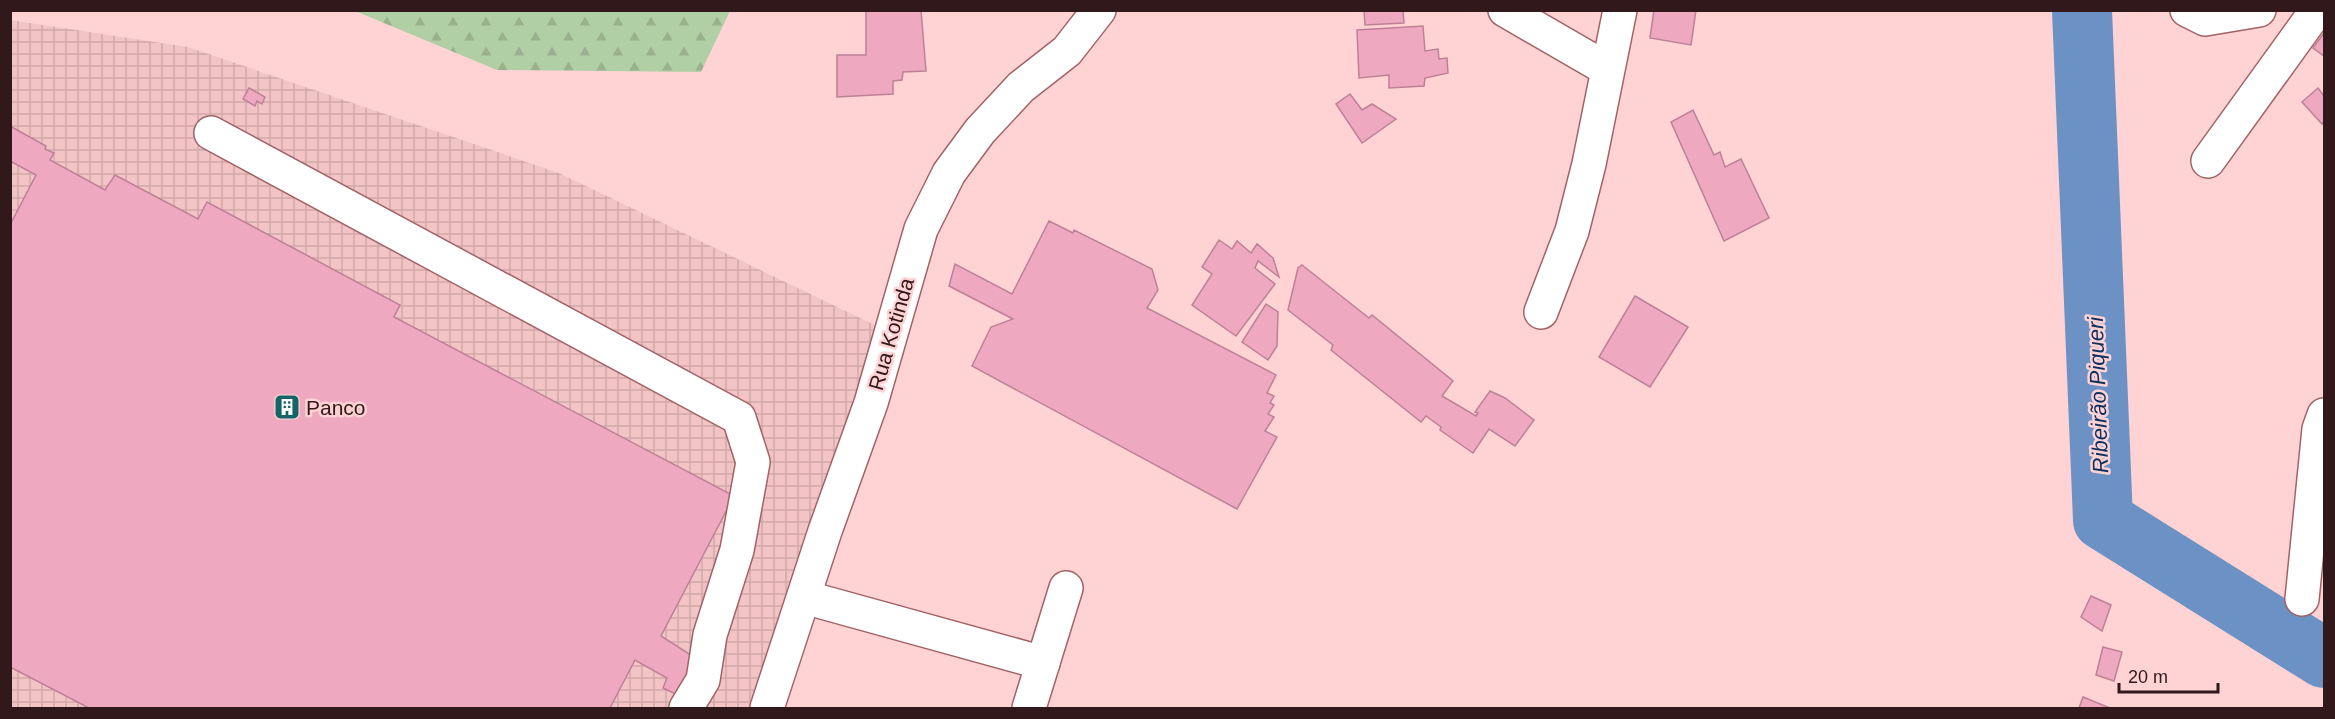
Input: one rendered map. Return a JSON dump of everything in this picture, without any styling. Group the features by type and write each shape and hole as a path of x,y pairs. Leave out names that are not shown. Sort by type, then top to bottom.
{"street":[{"name":"Rua Kotinda","path":"767,708 871,403 921,229 949,173 1001,105 1067,51 1099,10"},
{"path":"1505,10 1607,69"},
{"path":"1541,312 1572,231 1589,164 1620,10"},
{"path":"2187,10 2205,18 2259,10"},
{"path":"2208,161 2317,10"},
{"path":"211,133 739,418 753,462 737,550 710,635 703,680 686,708"},
{"path":"2302,600 2319,429 2325,415"},
{"path":"1029,708 1066,588"},
{"path":"804,597 1043,663"}],"shaded area":[{"name":"Panco","path":"10,20 188,47 559,173 883,329 751,708 11,708"}],"green space":[{"path":"355,11 730,11 701,72 497,70"}],"building":[{"path":"866,10 921,10 926,71 903,72 902,80 893,81 893,94 837,97 837,55 866,55"},
{"path":"1364,10 1403,10 1404,23 1365,25"},
{"path":"1654,10 1696,10 1691,45 1650,38"},
{"path":"1423,26 1425,51 1438,49 1439,59 1447,58 1448,73 1425,78 1424,86 1389,88 1389,75 1359,78 1357,30"},
{"path":"2324,33 2324,56 2313,48"},
{"path":"249,88 265,97 262,104 257,101 255,106 243,99"},
{"path":"2318,88 2324,96 2322,124 2302,102"},
{"path":"1350,94 1362,110 1372,104 1396,119 1362,143 1336,104"},
{"path":"1693,110 1714,155 1720,152 1725,167 1741,159 1769,218 1724,241 1671,122"},
{"name":"Panco","path":"10,126 46,146 45,149 54,153 50,160 105,190 115,175 198,219 207,202 400,305 394,317 734,496 661,636 705,664 687,699 663,688 667,678 635,660 610,708 89,708 10,667 10,225 36,175 10,161"},
{"path":"1049,221 1073,233 1074,230 1152,269 1158,290 1147,308 1276,375 1267,393 1274,396 1270,403 1274,405 1268,414 1274,417 1265,431 1277,437 1237,509 972,366 991,327 1013,319 949,286 955,264 1012,294"},
{"path":"1219,240 1232,249 1237,241 1251,253 1257,244 1273,258 1279,277 1258,261 1255,268 1275,284 1236,336 1192,305 1212,274 1202,267"},
{"path":"1302,265 1369,318 1372,315 1453,381 1442,396 1476,416 1478,413 1475,412 1490,391 1505,398 1534,420 1515,446 1489,429 1473,453 1440,430 1441,427 1426,416 1421,422 1331,350 1333,345 1288,310 1298,268"},
{"path":"1635,296 1688,327 1650,387 1599,357"},
{"path":"1266,304 1278,312 1277,346 1268,360 1242,342"},
{"path":"2091,596 2111,605 2102,631 2081,617"},
{"path":"2103,647 2122,652 2114,681 2096,675"},
{"path":"2083,697 2110,708 2079,708"}],"waterway":[{"name":"Ribeirão Piqueri","path":"2082,10 2103,520 2324,658"}],"place":[{"name":"Panco","path":"287,407"}]}
